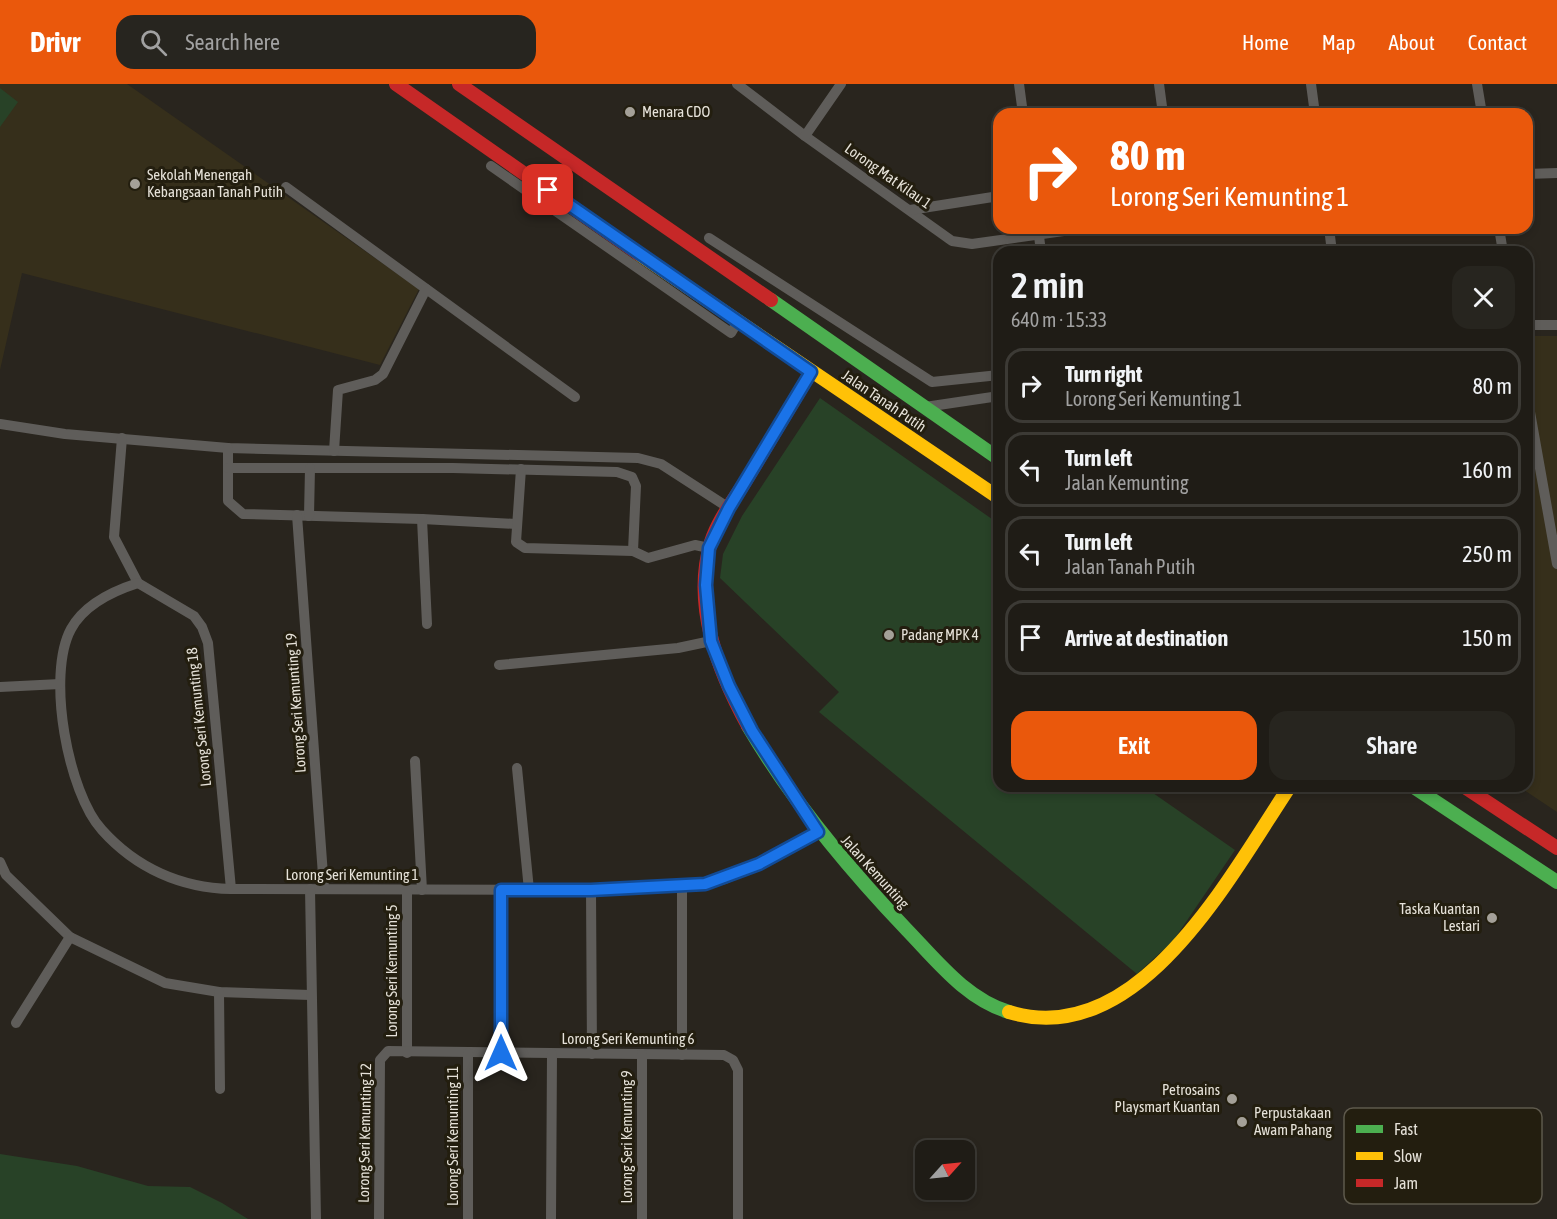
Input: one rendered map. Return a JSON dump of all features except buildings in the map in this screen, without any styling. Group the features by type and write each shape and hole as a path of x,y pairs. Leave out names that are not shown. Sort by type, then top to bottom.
{"main road":[{"name":"Jalan Tanah Putih","path":"396,84 734,328 811,372 993,494"},
{"name":"Jalan Tanah Putih","path":"459,84 993,455"},
{"path":"469,84 477,97"},
{"name":"Jalan Kemunting","path":"811,372 729,508 709,548 706,585 711,641 752,731 818,832 861,883 953,978 1000,1009 1019,1016 1059,1016 1112,1002 1145,978 1182,938 1286,792"},
{"path":"1421,792 1557,882"},
{"path":"1472,792 1557,848"}],"street":[{"name":"Lorong Mat Kilau 1","path":"737,84 805,136 952,241 961,243 1014,234"},
{"path":"805,136 841,84"},
{"path":"1019,84 1022,108"},
{"path":"1159,84 1162,108"},
{"path":"1311,84 1314,108"},
{"path":"1477,84 1481,108"},
{"path":"491,166 734,328"},
{"path":"1533,174 1557,174"},
{"path":"286,187 575,397"},
{"path":"910,210 993,197"},
{"path":"709,238 853,334 934,383 993,376"},
{"path":"334,451 338,390 375,380 383,374 426,289"},
{"path":"1533,325 1557,325"},
{"path":"842,352 853,334"},
{"path":"925,407 993,397"},
{"path":"0,424 65,434 228,448 638,458 662,464 729,508"},
{"path":"1533,429 1557,564"},
{"path":"122,438 114,537 138,583"},
{"path":"228,448 228,501 234,509 243,514 516,524"},
{"path":"228,468 521,469 617,472 632,477 636,486 633,552"},
{"path":"309,516 310,468"},
{"path":"521,469 516,542 525,548 633,552 648,558 695,545 709,548"},
{"name":"Lorong Seri Kemunting 19","path":"297,516 324,889"},
{"path":"422,519 427,624"},
{"name":"Lorong Seri Kemunting 1","path":"138,583 117,589 98,602 71,629 64,653 60,684 66,740 73,772 86,805 101,829 139,862 161,875 208,889 591,890 682,887 725,879 759,864 818,832"},
{"name":"Lorong Seri Kemunting 18","path":"138,583 194,616 202,627 208,643 231,889"},
{"path":"499,665 678,648 711,641"},
{"path":"0,687 60,684"},
{"path":"415,761 422,890"},
{"path":"517,768 529,890"},
{"path":"0,862 3,878 70,937 165,983 219,992 311,995"},
{"path":"682,887 682,1055"},
{"path":"310,890 316,1219"},
{"name":"Lorong Seri Kemunting 5","path":"407,890 407,1053"},
{"path":"501,890 501,1053"},
{"path":"591,890 592,1054"},
{"path":"16,1023 70,937"},
{"path":"219,992 220,1089"},
{"name":"Lorong Seri Kemunting 6","path":"388,1051 724,1055 733,1060 738,1070 738,1219"},
{"name":"Lorong Seri Kemunting 12","path":"379,1219 380,1060 388,1051"},
{"name":"Lorong Seri Kemunting 11","path":"468,1053 468,1219"},
{"path":"551,1219 552,1054"},
{"name":"Lorong Seri Kemunting 9","path":"642,1054 642,1219"}],"shaded area":[{"name":"Sekolah Menengah Kebangsaan Tanah Putih","path":"0,84 127,84 419,289 380,365 22,273 0,370"},
{"path":"1533,336 1557,336 1557,812 1527,792 1533,792"}],"green space":[{"path":"0,88 18,102 0,127"},
{"name":"Padang MPK 4","path":"820,398 993,520 993,792 1154,792 1235,850 1173,941 1137,974 819,712 839,692 720,578 723,554 742,516"},
{"path":"0,1154 77,1166 148,1186 190,1187 248,1219 0,1219"}],"traffic: fast":[{"path":"771,300 993,455"},
{"path":"748,726 802,807 842,858 885,906 953,978 979,998 1009,1012"},
{"path":"1421,792 1557,882"}],"traffic: slow":[{"path":"639,254 993,494"},
{"path":"1009,1012 1056,1017 1099,1006 1139,981 1176,947 1209,907 1286,792"}],"traffic: jam":[{"path":"396,84 639,254"},
{"path":"459,84 771,300"},
{"path":"748,726 727,683 711,637 706,613 706,566 711,542 722,518 811,372"},
{"path":"1472,792 1557,848"}],"place":[{"name":"Menara CDO","path":"630,112"},
{"name":"Sekolah Menengah Kebangsaan Tanah Putih","path":"135,184"},
{"name":"Padang MPK 4","path":"889,635"},
{"name":"Taska Kuantan Lestari","path":"1492,918"},
{"name":"Petrosains Playsmart Kuantan","path":"1232,1099"},
{"name":"Perpustakaan Awam Pahang","path":"1242,1122"}],"route":[{"path":"501,1053 501,890 591,890 705,884 725,879 759,864 818,832 766,754 729,686 711,641 706,585 709,548 729,508 811,372 737,323 548,190"}]}
